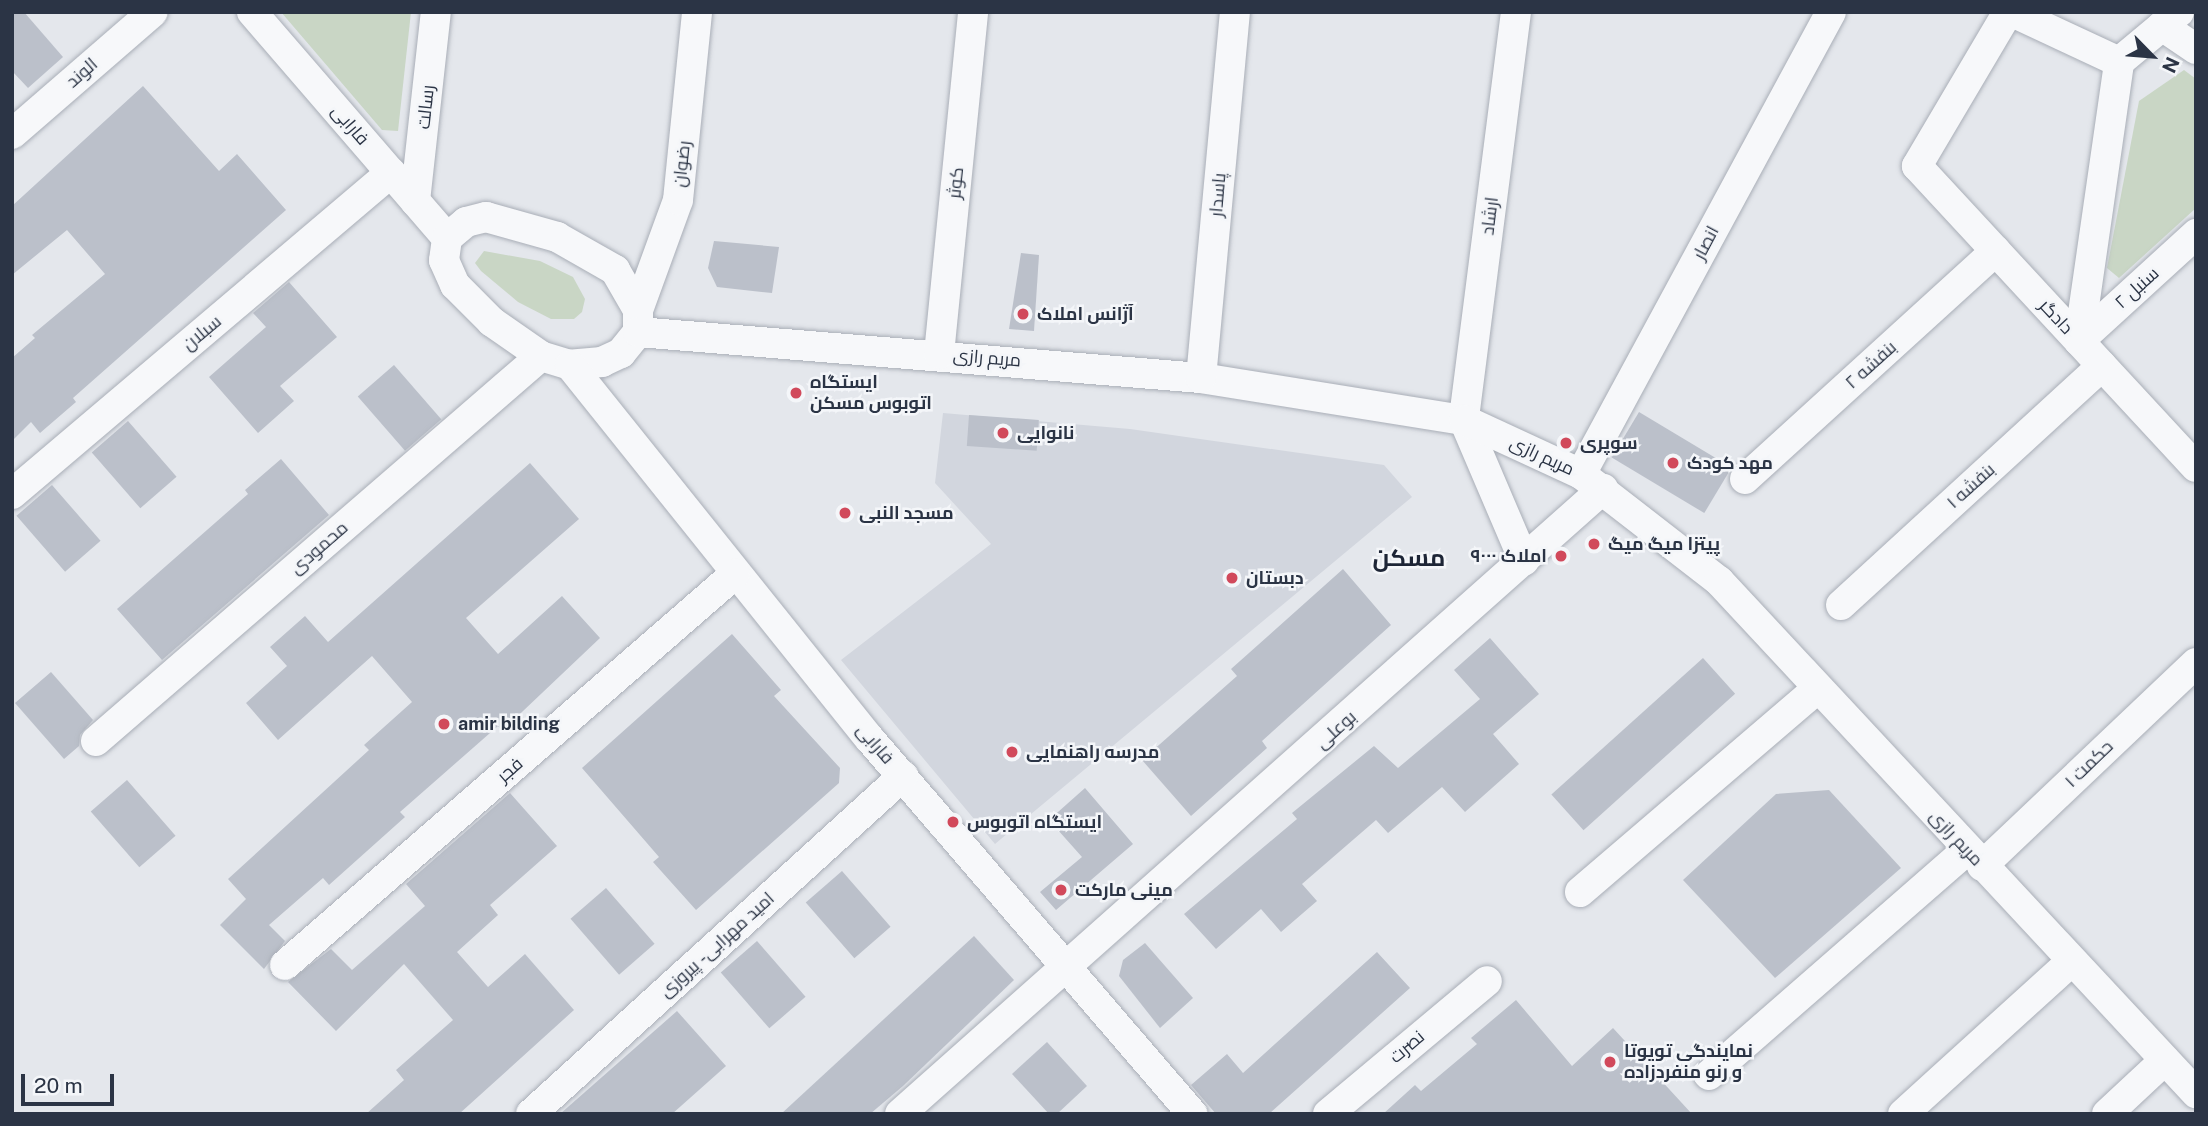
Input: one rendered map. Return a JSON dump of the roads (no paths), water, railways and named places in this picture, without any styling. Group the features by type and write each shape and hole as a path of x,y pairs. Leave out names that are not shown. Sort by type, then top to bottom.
{"street":[{"name":"الوند","path":"12,134 153,12"},
{"name":"فارابی","path":"252,12 447,238"},
{"name":"رسالت","path":"415,201 436,12"},
{"name":"رضوان","path":"638,321 678,200 697,12"},
{"name":"کوثر","path":"939,354 973,12"},
{"name":"پاسدار","path":"1201,379 1235,12"},
{"name":"ارشاد","path":"1464,420 1516,12"},
{"name":"انصار","path":"1592,481 1831,12"},
{"path":"2010,12 2119,62"},
{"name":"دادگر","path":"2010,12 1917,166 2196,467"},
{"path":"2079,341 2119,62 2170,19 2196,49"},
{"name":"سبلان","path":"12,494 391,173"},
{"path":"486,217 556,237 615,270 638,321 612,359 570,365 541,356 492,322 455,285 444,260 447,238 466,222 486,217"},
{"name":"سنبل ۲","path":"2079,341 2196,234"},
{"name":"بنفشه ۲","path":"1745,479 1996,251"},
{"name":"مریم رازی","path":"638,321 1201,379 1464,420 1592,481 1719,581 1974,858 2196,1093"},
{"name":"محمودی","path":"96,741 541,356"},
{"name":"فارابی","path":"570,365 735,574 903,776 1192,1114"},
{"name":"بنفشه ۱","path":"1841,605 2102,366"},
{"path":"1464,420 1524,561"},
{"name":"بوعلی","path":"900,1114 1067,969 1524,561 1592,481"},
{"name":"فجر","path":"285,965 735,574"},
{"name":"حکمت ۱","path":"1709,1075 1974,858 2196,663"},
{"path":"1580,892 1818,688"},
{"name":"امید مهرابی - پیروزی","path":"531,1114 903,776"},
{"path":"1903,1114 2072,961"},
{"name":"نصرت","path":"1328,1114 1487,981"},
{"path":"2107,1114 2165,1060"}],"place":[{"name":"آژانس املاک","path":"1023,314"},
{"name":"ایستگاه اتوبوس مسکن","path":"796,393"},
{"name":"نانوایی","path":"1003,433"},
{"name":"سوپری","path":"1566,443"},
{"name":"مهد کودک","path":"1673,463"},
{"name":"مسجد النبی","path":"845,513"},
{"name":"پیتزا میگ میگ","path":"1594,544"},
{"name":"املاک ۹۰۰۰","path":"1561,556"},
{"name":"دبستان","path":"1232,578"},
{"name":"amir bilding","path":"444,724"},
{"name":"مدرسه راهنمایی","path":"1012,752"},
{"name":"ایستگاه اتوبوس","path":"953,822"},
{"name":"مینی مارکت","path":"1061,890"},
{"name":"نمایندگی تویوتا و رنو منفردزاده","path":"1610,1062"}],"district":[{"name":"مسکن","path":"1409,558"}]}
